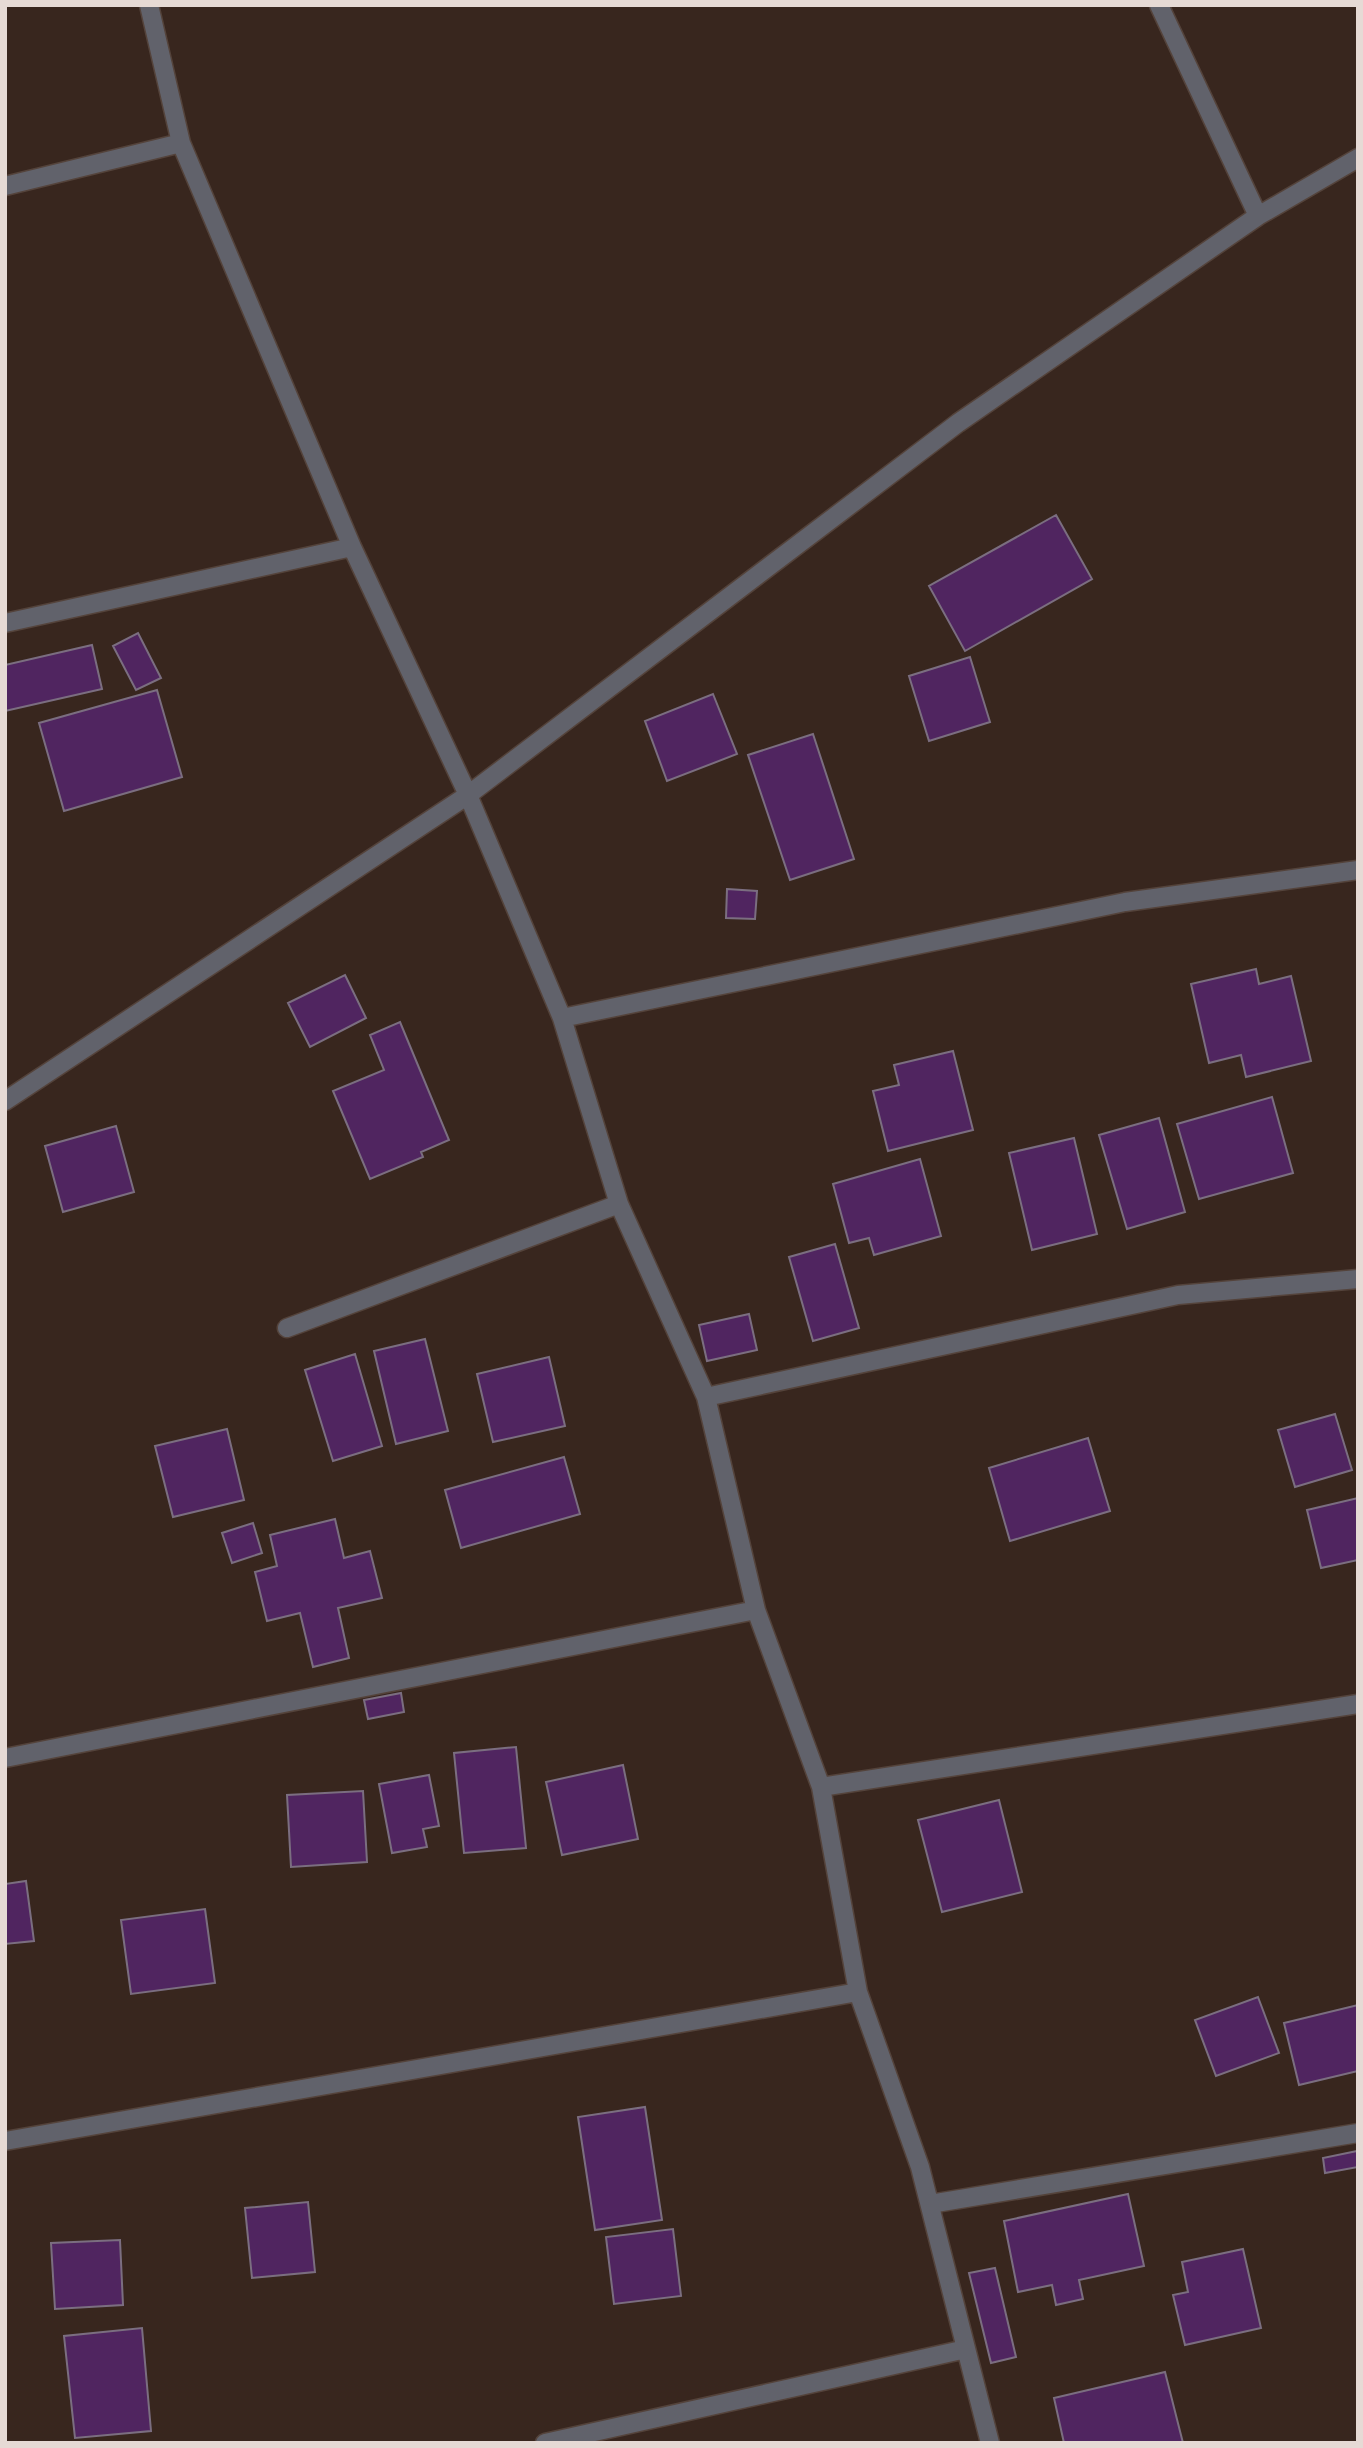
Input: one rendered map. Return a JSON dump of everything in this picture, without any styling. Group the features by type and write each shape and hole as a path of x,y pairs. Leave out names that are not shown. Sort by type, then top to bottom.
{"street":[{"path":"149,5 181,144 352,547 468,795 562,1018 620,1204 706,1397 756,1609 821,1787 858,1992 920,2167 990,2443"},
{"path":"1159,5 1258,216"},
{"path":"5,186 181,144"},
{"path":"5,1101 468,795 958,423 1258,216 1358,158"},
{"path":"5,623 352,547"},
{"path":"562,1018 1125,902 1358,870"},
{"path":"287,1328 620,1204"},
{"path":"706,1397 1178,1295 1358,1279"},
{"path":"5,1758 756,1609"},
{"path":"821,1787 1358,1704"},
{"path":"5,2141 858,1992"},
{"path":"930,2204 1358,2133"},
{"path":"545,2443 966,2349"}],"building":[{"path":"1056,515 1092,579 965,651 929,586"},
{"path":"138,633 161,678 136,690 113,646"},
{"path":"92,645 102,689 5,711 5,665"},
{"path":"970,657 990,722 929,741 909,676"},
{"path":"157,690 182,777 64,811 39,723"},
{"path":"713,694 737,754 667,781 645,721"},
{"path":"813,734 854,859 790,880 748,755"},
{"path":"727,889 757,891 755,919 726,918"},
{"path":"1256,969 1259,984 1291,976 1311,1061 1246,1077 1241,1055 1209,1063 1191,984"},
{"path":"345,975 366,1018 310,1047 288,1003"},
{"path":"400,1022 449,1140 421,1152 423,1157 370,1179 333,1091 384,1070 370,1035"},
{"path":"953,1051 973,1130 888,1151 873,1091 899,1085 894,1065"},
{"path":"1272,1097 1293,1173 1199,1199 1177,1124"},
{"path":"1159,1118 1185,1212 1127,1229 1099,1135"},
{"path":"116,1126 134,1192 63,1212 45,1146"},
{"path":"1074,1138 1097,1234 1032,1250 1009,1153"},
{"path":"920,1159 941,1236 874,1255 869,1238 849,1243 833,1184"},
{"path":"835,1244 859,1328 813,1341 789,1257"},
{"path":"749,1314 757,1350 707,1361 699,1325"},
{"path":"425,1339 448,1431 396,1444 374,1351"},
{"path":"355,1354 382,1446 333,1461 305,1370"},
{"path":"549,1357 565,1426 493,1442 477,1374"},
{"path":"1335,1414 1352,1470 1295,1487 1278,1430"},
{"path":"227,1429 244,1500 173,1517 155,1446"},
{"path":"1088,1438 1110,1511 1010,1541 989,1468"},
{"path":"564,1457 580,1514 461,1548 445,1490"},
{"path":"1358,1498 1358,1560 1321,1568 1307,1510"},
{"path":"335,1519 344,1558 370,1551 382,1598 338,1608 349,1658 313,1667 300,1613 267,1621 255,1572 277,1566 270,1535"},
{"path":"253,1523 262,1553 232,1563 222,1533"},
{"path":"401,1693 404,1712 368,1719 364,1700"},
{"path":"516,1747 526,1848 464,1853 454,1753"},
{"path":"623,1765 638,1839 562,1855 546,1782"},
{"path":"429,1775 439,1826 423,1829 427,1847 392,1853 379,1784"},
{"path":"363,1791 367,1862 291,1867 287,1795"},
{"path":"999,1800 1022,1892 942,1912 918,1820"},
{"path":"26,1881 34,1941 5,1944 5,1884"},
{"path":"205,1909 215,1983 131,1994 121,1920"},
{"path":"1258,1997 1279,2053 1216,2076 1195,2020"},
{"path":"1358,2005 1358,2071 1299,2085 1284,2023"},
{"path":"645,2107 662,2220 595,2230 578,2117"},
{"path":"1357,2151 1358,2167 1325,2173 1323,2158"},
{"path":"1128,2194 1144,2266 1079,2280 1083,2299 1056,2305 1052,2285 1018,2292 1004,2221"},
{"path":"308,2202 315,2272 252,2278 245,2208"},
{"path":"673,2229 681,2296 614,2304 606,2237"},
{"path":"120,2240 123,2305 55,2309 51,2243"},
{"path":"1243,2249 1261,2328 1185,2345 1173,2295 1188,2292 1182,2262"},
{"path":"995,2268 1016,2357 991,2363 969,2273"},
{"path":"142,2328 151,2431 75,2438 64,2336"},
{"path":"1165,2372 1183,2443 1064,2443 1054,2398"}]}
